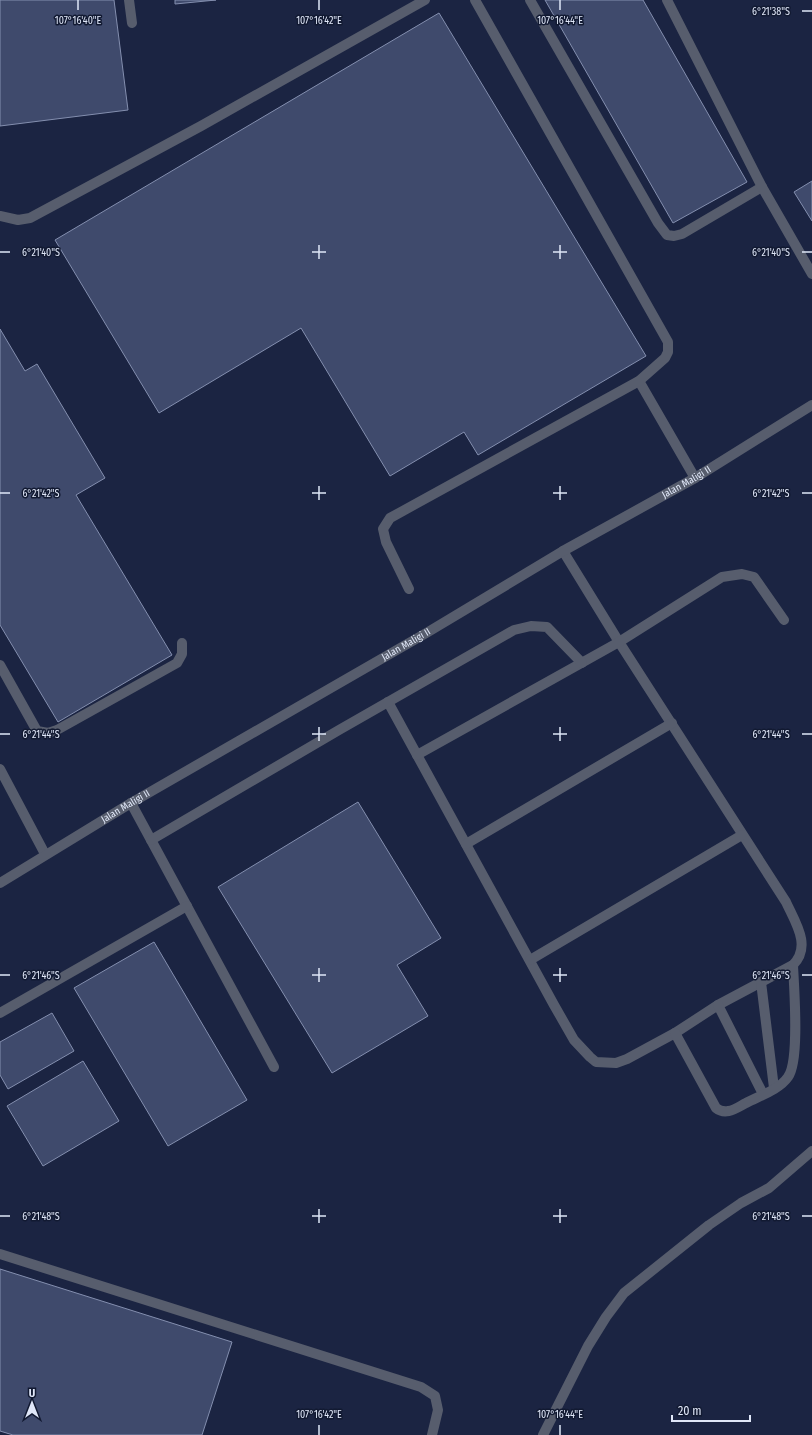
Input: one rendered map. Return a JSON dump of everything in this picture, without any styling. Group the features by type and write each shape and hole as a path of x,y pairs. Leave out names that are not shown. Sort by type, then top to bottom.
{"street":[{"path":"129,0 132,23"},
{"path":"0,216 18,220 30,218 201,126 424,0"},
{"path":"408,589 386,542 383,529 390,518 639,381 665,358 668,352 668,342 475,0"},
{"path":"530,0 658,222 667,235 674,236 682,234 762,187"},
{"path":"667,0 762,187 812,274"},
{"path":"639,381 695,478"},
{"name":"Jalan Maligi II","path":"0,883 45,854 131,803 428,632 564,551 695,478 812,404"},
{"path":"388,702 574,1040 596,1062 616,1063 621,1061 675,1034 718,1005 793,964 802,952 801,940 798,927 786,902 619,642 564,551"},
{"path":"417,754 619,642 722,577 742,574 754,577 784,620"},
{"path":"151,840 514,630 531,626 547,626 582,662"},
{"path":"0,665 37,731 48,733 57,730 177,663 182,654 182,643"},
{"path":"466,844 672,723"},
{"path":"0,768 45,854"},
{"path":"131,803 274,1067"},
{"path":"530,960 742,835"},
{"path":"0,1013 187,906"},
{"path":"675,1034 719,1111 724,1112 734,1110 774,1088 789,1076 794,1061 793,964"},
{"path":"761,982 774,1088"},
{"path":"718,1005 763,1094"},
{"path":"543,1435 588,1346 624,1292 709,1225 741,1203 769,1188 812,1151"},
{"path":"0,1254 421,1387 435,1396 438,1410 432,1435"}],"shaded area":[{"path":"0,0 812,0 812,1435 0,1435"}],"building":[{"path":"0,0 114,0 128,110 0,126"},
{"path":"175,0 216,0 175,4"},
{"path":"545,0 643,0 747,182 673,223"},
{"path":"439,13 646,356 478,455 464,432 390,476 301,328 159,413 55,240"},
{"path":"812,181 812,221 794,192"},
{"path":"0,329 25,371 37,364 105,478 76,495 172,655 58,722 0,625"},
{"path":"358,802 441,938 397,965 428,1016 332,1073 218,887"},
{"path":"154,942 247,1100 168,1146 74,988"},
{"path":"52,1013 74,1051 8,1089 0,1075 0,1042"},
{"path":"83,1061 119,1121 43,1166 7,1106"},
{"path":"0,1269 232,1342 202,1435 13,1435 0,1431"}]}
